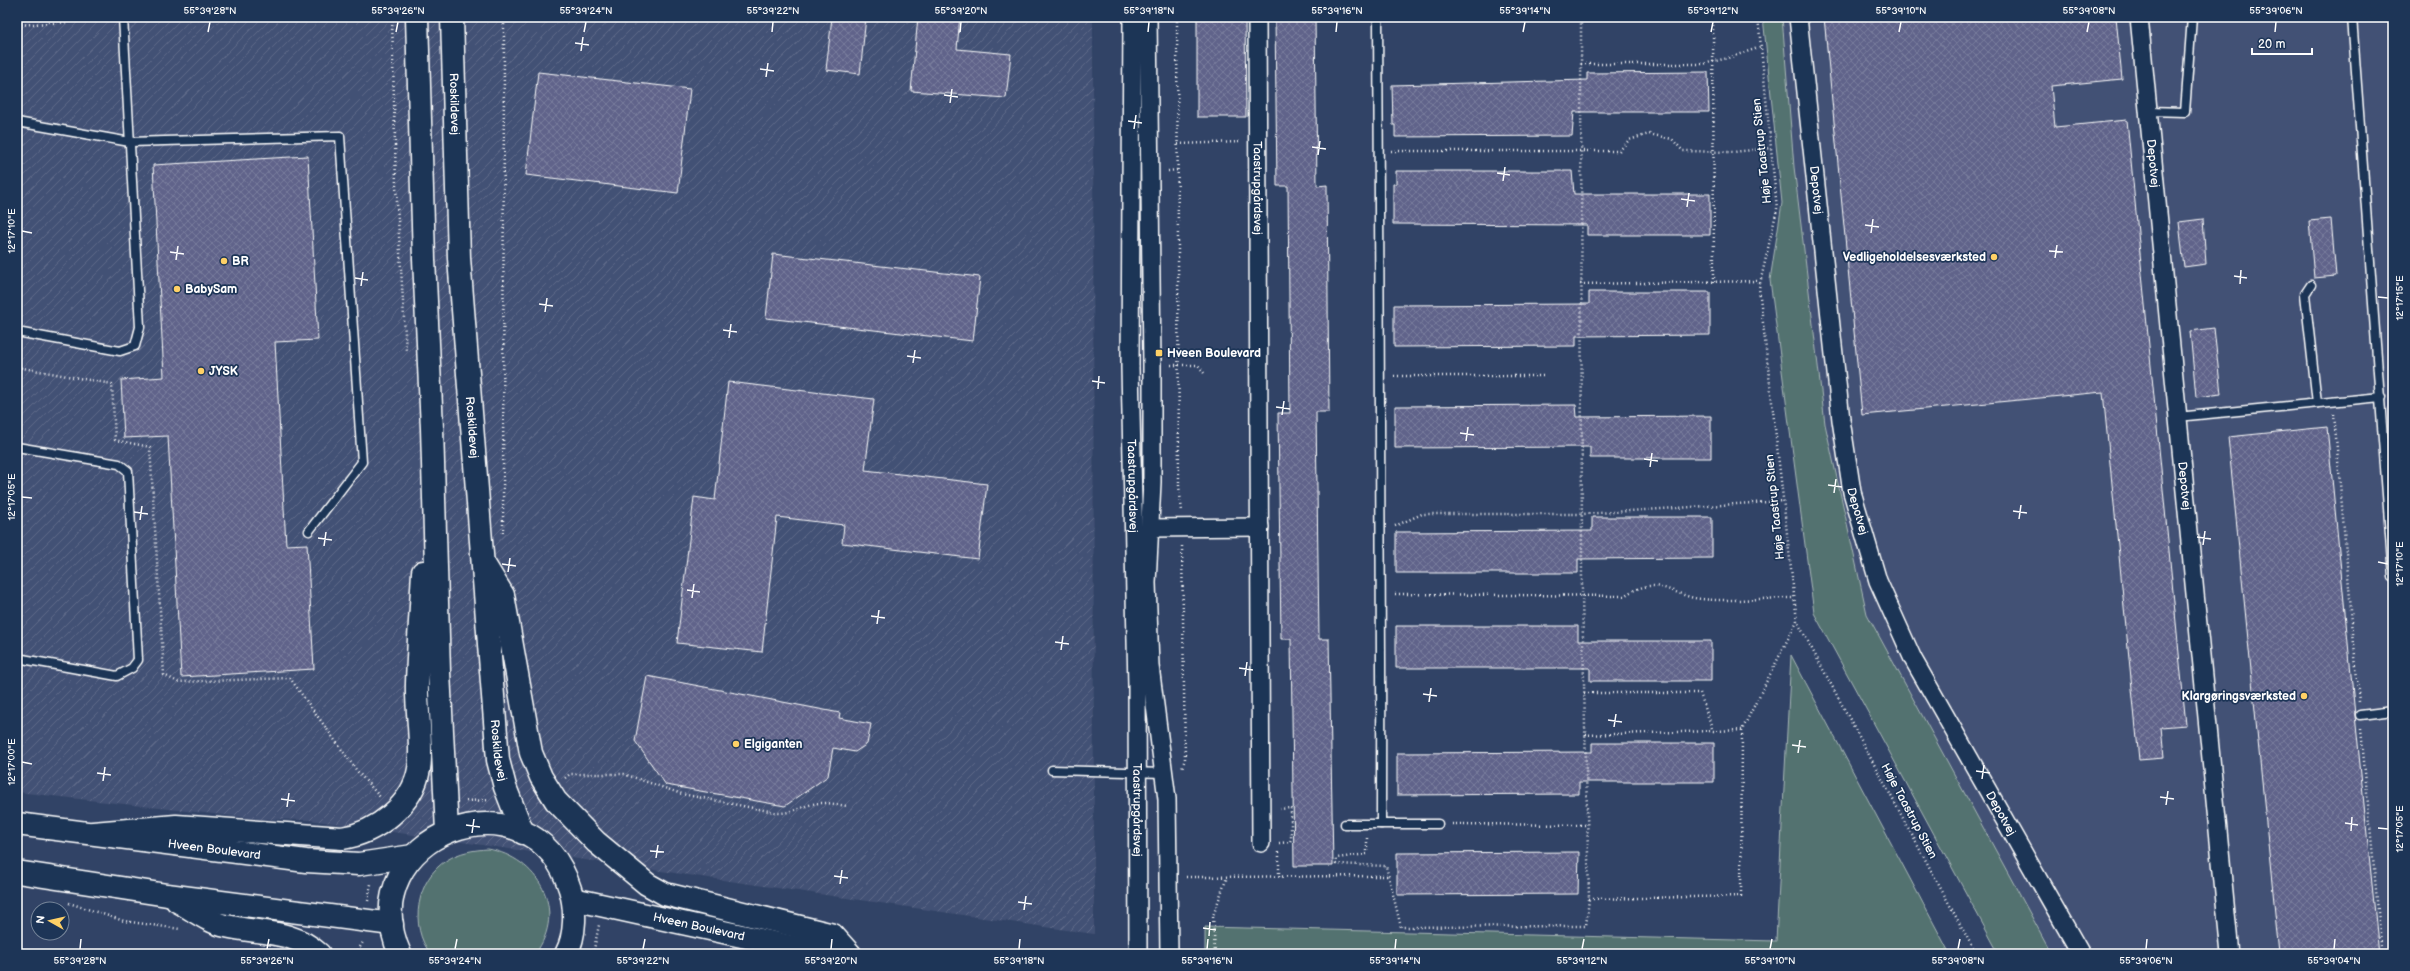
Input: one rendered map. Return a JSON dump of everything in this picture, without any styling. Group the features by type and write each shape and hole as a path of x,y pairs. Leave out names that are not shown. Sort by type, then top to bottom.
{"main road":[{"path":"417,17 424,259 432,428 438,672 447,831"},
{"name":"Roskildevej","path":"452,17 458,258 498,760 510,800 523,832"},
{"path":"93,833 176,826 342,838 369,831 394,812 407,796 419,769 417,685 432,428"},
{"path":"482,562 503,595 531,753 556,801 596,842 647,884 665,894 833,935 850,954"},
{"path":"400,954 392,924 396,888 403,872 413,856 429,842 447,831 466,825 485,823 505,826 523,832 541,844 556,860 567,878 573,899 574,926 566,954"},
{"name":"Hveen Boulevard","path":"17,824 306,861 374,862 413,856"},
{"path":"17,872 167,895 392,924"},
{"path":"167,895 225,926 282,934 306,943 319,954"},
{"name":"Hveen Boulevard","path":"573,899 824,954"}],"street":[{"name":"Taastrupgårdsvej","path":"1132,17 1130,367 1137,772 1138,954"},
{"name":"Taastrupgårdsvej","path":"1148,17 1152,365 1150,528 1147,583 1150,666 1167,799 1168,954"},
{"name":"Taastrupgårdsvej","path":"1257,17 1261,843"},
{"name":"Depotvej","path":"1798,17 1841,420 1852,492 1878,581 1913,659 2081,954"},
{"name":"Depotvej","path":"2139,17 2230,954"},
{"name":"Taastrupgårdsvej","path":"1150,528 1260,526"}],"lane":[{"path":"17,332 120,351 135,346 140,327 123,17"},
{"path":"1378,17 1379,376 1382,594 1381,824"},
{"path":"2148,111 2184,112 2192,17"},
{"path":"2352,17 2393,576"},
{"path":"17,122 130,142 340,136 362,462 309,531"},
{"path":"2311,285 2305,294 2317,403"},
{"path":"2177,417 2381,398"},
{"path":"17,447 119,464 128,471 138,660 132,668 117,676 17,658"},
{"path":"2360,715 2393,711"},
{"path":"1052,770 1164,772"},
{"path":"1344,824 1438,824"}],"path":[{"path":"503,540 504,17"},
{"path":"1177,17 1179,486 1182,528 1185,759 1181,774"},
{"path":"1367,824 1367,854 1337,858 1336,864 1386,866 1401,927 1586,926 1589,899 1582,596 1583,514 1580,284 1581,17"},
{"path":"1713,17 1714,282"},
{"name":"Høje Taastrup Stien","path":"1758,17 1777,209 1759,288 1784,501 1793,598 1798,621 1976,954"},
{"path":"17,25 69,22"},
{"path":"1581,64 1703,64 1761,47"},
{"path":"1378,151 1619,151 1629,140 1649,134 1672,139 1683,151 1714,152 1771,148"},
{"path":"1178,144 1258,141"},
{"path":"1580,284 1760,281"},
{"path":"1152,365 1198,365 1204,373"},
{"path":"17,367 112,384 115,440 150,447 164,675 178,682 290,678 357,771 394,812"},
{"path":"1379,376 1545,376"},
{"path":"2332,402 2354,630 2360,715 2382,954"},
{"path":"1381,528 1389,529 1422,514 1583,514 1784,501"},
{"path":"1382,594 1624,596 1631,591 1649,586 1666,589 1683,597 1702,600 1793,598"},
{"path":"1589,899 1741,896 1742,730 1798,621"},
{"path":"1584,693 1700,693 1713,731"},
{"path":"1585,735 1742,730"},
{"path":"549,789 570,774 605,772 624,774 682,794 779,813 789,813 810,805 825,803 846,806"},
{"path":"446,801 510,800"},
{"path":"1279,803 1279,809 1291,808 1291,839 1290,842 1279,844 1279,877"},
{"path":"1438,824 1587,825"},
{"path":"356,954 362,944 374,862"},
{"path":"1168,878 1388,876"},
{"path":"1215,954 1213,916 1227,877"},
{"path":"70,903 124,921 184,929"}],"shaded area":[{"path":"17,17 1093,17 1094,934 310,820 258,819 17,792"},
{"path":"1782,17 2393,17 2393,954 2052,954 1867,614 1825,424 1794,167"}],"green space":[{"path":"1763,17 1782,17 1794,167 1825,424 1867,614 2052,954 1999,954 1814,613 1770,280 1782,203"},
{"path":"1791,655 1950,954 1205,954 1205,927 1776,941"},
{"path":"488,849 506,854 521,863 534,875 543,888 548,904 549,920 545,937 535,954 431,954 424,943 418,917 419,904 429,878 437,868 452,857 467,852"}],"building":[{"path":"832,17 866,17 860,74 826,70"},
{"path":"918,17 960,17 957,49 1011,54 1006,98 911,91"},
{"path":"1197,17 1245,17 1246,117 1197,117"},
{"path":"1275,17 1315,17 1317,186 1327,185 1329,412 1316,412 1319,639 1329,639 1333,866 1294,866 1291,639 1281,639 1278,413 1290,413 1288,186 1277,186"},
{"name":"Vedligeholdelsesværksted","path":"1824,17 2116,17 2122,79 2051,86 2055,127 2127,120 2186,725 2161,727 2164,758 2139,760 2103,392 1862,415"},
{"path":"538,72 690,89 678,193 526,175"},
{"path":"1708,72 1709,112 1574,112 1572,136 1395,137 1395,125 1393,125 1392,85 1587,80 1587,73"},
{"path":"308,156 318,340 275,342 286,545 307,544 314,669 181,677 168,436 124,438 121,380 164,377 153,165"},
{"path":"1396,171 1572,171 1574,194 1710,194 1710,235 1587,235 1587,225 1393,224 1393,184 1396,184"},
{"path":"2203,219 2206,264 2184,267 2179,222"},
{"path":"2331,219 2336,276 2314,278 2309,221"},
{"path":"773,254 980,277 973,341 766,318"},
{"path":"1589,292 1710,292 1710,335 1576,336 1576,346 1394,347 1394,305 1589,304"},
{"path":"2214,328 2221,394 2196,397 2190,331"},
{"path":"728,382 874,399 865,470 987,484 978,559 842,543 844,525 777,517 762,652 677,643 694,497 715,500"},
{"path":"1576,405 1577,417 1711,416 1711,458 1590,458 1590,447 1395,448 1395,406"},
{"name":"Klargøringsværksted","path":"2327,427 2379,954 2279,954 2228,437"},
{"path":"1592,517 1712,517 1712,558 1578,559 1578,573 1396,573 1396,532 1592,531"},
{"path":"1396,626 1578,626 1578,641 1711,641 1711,681 1590,681 1590,668 1396,668"},
{"name":"Elgiganten","path":"647,676 840,713 839,718 871,724 867,744 855,752 833,748 828,776 785,806 666,785 635,741"},
{"path":"1592,743 1714,743 1714,782 1579,782 1579,794 1397,795 1397,753 1592,752"},
{"path":"1579,852 1578,894 1397,895 1397,853"}],"place":[{"name":"Vedligeholdelsesværksted","path":"1994,257"},
{"name":"BR","path":"224,261"},
{"name":"BabySam","path":"177,289"},
{"name":"Hveen Boulevard","path":"1159,353"},
{"name":"JYSK","path":"201,371"},
{"name":"Klargøringsværksted","path":"2304,696"},
{"name":"Elgiganten","path":"736,744"}]}
